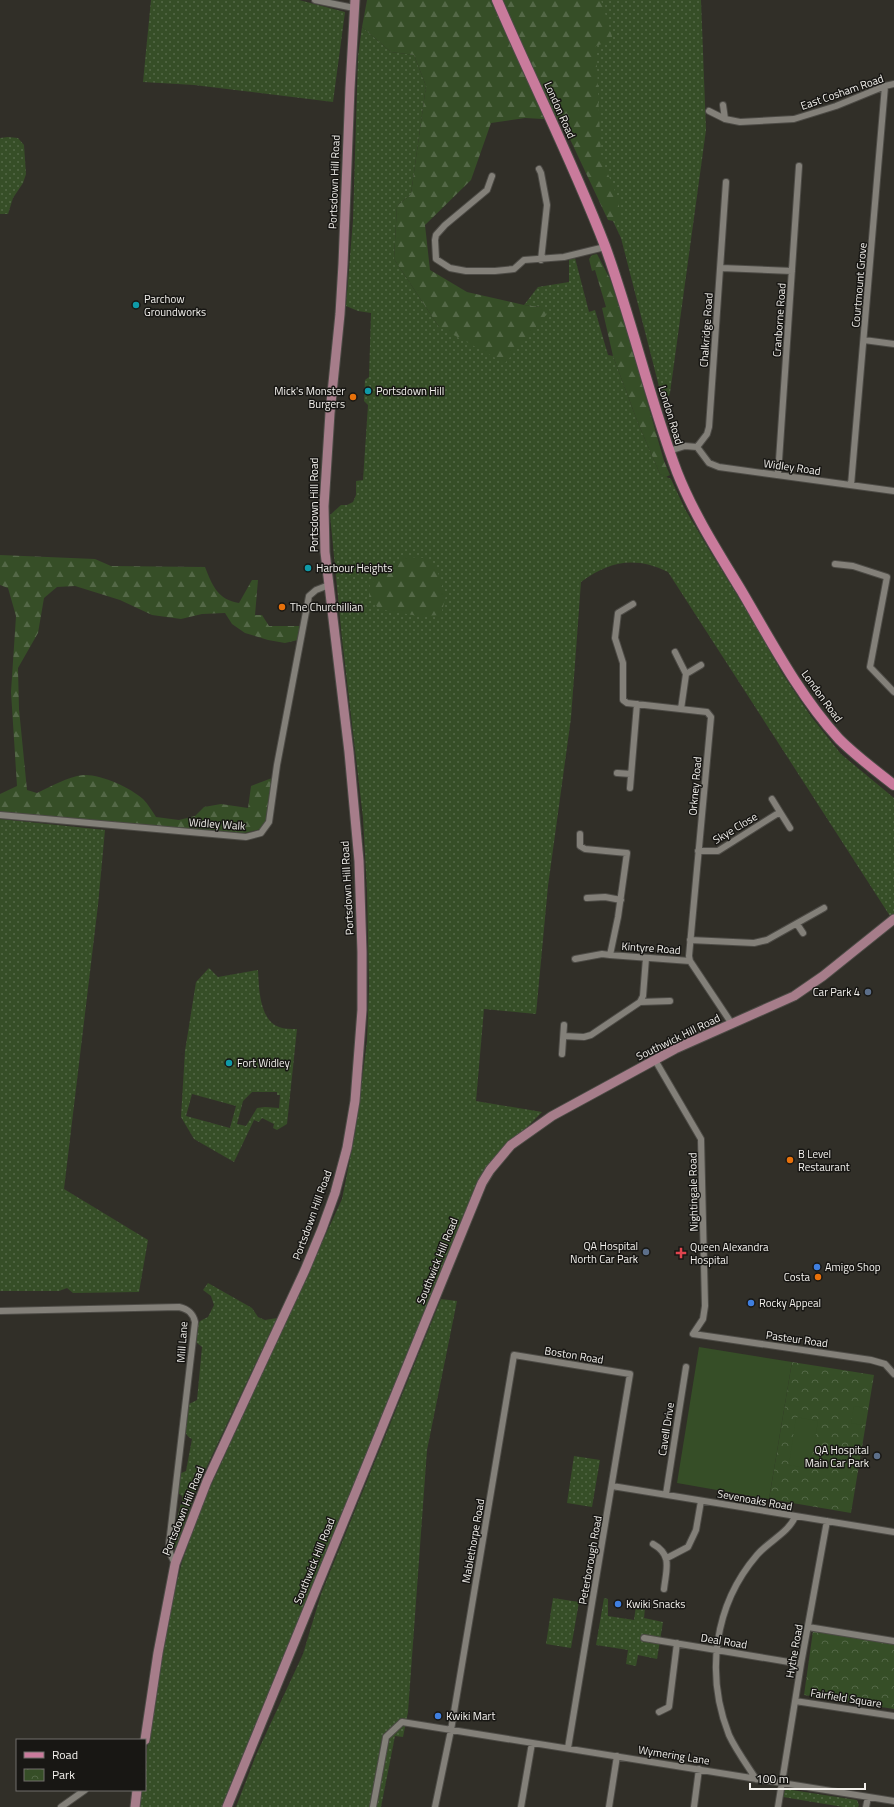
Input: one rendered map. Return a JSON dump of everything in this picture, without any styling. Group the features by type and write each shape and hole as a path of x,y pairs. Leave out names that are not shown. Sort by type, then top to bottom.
{"main road":[{"name":"London Road","path":"497,3 557,132 605,247 626,308 670,451 690,500 714,545 816,712 857,757 894,785"},
{"name":"Portsdown Hill Road","path":"145,1739 158,1653 175,1564 208,1481 305,1270 322,1229 335,1193 347,1148 355,1101 362,1010 359,862 349,752 325,552 324,499 343,271 355,4"},
{"name":"Southwick Hill Road","path":"227,1807 482,1183 490,1170 511,1145 552,1116 655,1060 794,996 823,976 894,919"},
{"path":"135,1807 137,1791"}],"street":[{"path":"315,0 355,4"},
{"name":"East Cosham Road","path":"709,111 725,119 740,122 794,119 836,106 885,86 894,84"},
{"name":"Courtmount Grove","path":"851,485 885,86"},
{"path":"723,105 725,119"},
{"name":"Cranborne Road","path":"778,475 799,166"},
{"path":"538,169 541,172 547,205 540,260"},
{"path":"492,176 487,190 439,231 435,240 436,259 450,268 466,271 514,269 524,260 564,257 605,247"},
{"name":"Chalkridge Road","path":"697,447 707,434 710,427 726,182"},
{"path":"720,268 792,271"},
{"path":"864,340 894,344"},
{"path":"670,451 685,446 697,447"},
{"name":"Widley Road","path":"697,447 710,463 719,467 894,491"},
{"path":"835,564 853,566 887,577 870,667 894,692"},
{"name":"Widley Walk","path":"0,815 246,837 261,834 269,822 277,765 310,596 316,590 329,585"},
{"path":"610,610 618,613 633,604"},
{"name":"Orkney Road","path":"618,613 615,638 624,663 623,700 627,703 707,712 711,717 712,722 690,940 690,961"},
{"path":"675,652 686,674 680,709"},
{"path":"686,674 701,665"},
{"path":"630,788 637,704"},
{"path":"617,773 631,774"},
{"path":"772,799 790,828"},
{"name":"Skye Close","path":"698,851 718,851 780,812"},
{"name":"Kintyre Road","path":"580,834 580,846 585,849 627,853 621,900 610,955"},
{"path":"587,898 605,897 621,900"},
{"path":"690,940 754,943 767,940 824,908"},
{"path":"797,924 803,933"},
{"name":"Kintyre Road","path":"575,959 602,954 690,961"},
{"path":"564,1036 584,1037 591,1035 640,1002 643,996 646,958"},
{"path":"690,961 732,1024"},
{"path":"640,1002 670,1001"},
{"path":"562,1054 564,1025"},
{"name":"Nightingale Road","path":"655,1060 701,1139 705,1306 703,1319 693,1334"},
{"name":"Mill Lane","path":"0,1311 179,1307 191,1313 195,1322 169,1544 170,1553 175,1564"},
{"name":"Pasteur Road","path":"693,1334 871,1360 885,1364 894,1374"},
{"name":"Boston Road","path":"514,1355 630,1374"},
{"name":"Mablethorpe Road","path":"435,1807 451,1730 514,1355"},
{"name":"Cavell Drive","path":"666,1494 686,1367"},
{"name":"Peterborough Road","path":"568,1748 630,1374"},
{"name":"Sevenoaks Road","path":"612,1486 894,1532"},
{"path":"667,1558 688,1547 696,1530 701,1501"},
{"path":"756,1779 729,1735 721,1706 716,1677 716,1650 724,1612 742,1575 757,1554 791,1526 795,1517"},
{"name":"Hythe Road","path":"778,1807 801,1664 827,1522"},
{"path":"653,1544 661,1549 667,1558 664,1589"},
{"path":"808,1627 894,1641"},
{"name":"Deal Road","path":"644,1638 801,1664"},
{"path":"659,1712 669,1707 677,1643"},
{"name":"Fairfield Square","path":"796,1701 894,1716"},
{"name":"Wymering Lane","path":"373,1807 386,1737 402,1722 894,1801"},
{"path":"521,1807 532,1743"},
{"path":"609,1807 617,1756"},
{"path":"694,1807 699,1769"},
{"path":"61,1807 84,1791"},
{"path":"866,1807 868,1797"}],"green space":[{"path":"151,0 299,0 345,12 333,102 194,85 143,82"},
{"path":"367,0 601,0 613,40 596,46 601,157 619,201 619,222 608,220 561,120 525,118 491,123 471,180 425,225 430,270 467,292 524,305 541,307 547,314 505,363 439,327 394,259 397,206 411,194 426,86 414,55 391,52 362,27"},
{"path":"508,0 701,0 706,130 670,393 664,406 621,238"},
{"path":"362,27 391,52 414,55 426,86 411,194 397,206 394,259 439,327 541,307 524,305 538,287 569,282 569,259 575,258 589,312 595,310 608,355 613,356 638,423 660,474 671,479 685,509 756,626 782,673 810,715 841,754 894,798 894,914 890,916 668,572 645,564 623,563 602,569 581,582 571,718 548,886 536,1014 484,1009 476,1101 542,1112 484,1171 389,1398 222,1807 139,1807 141,1791 146,1791 147,1749 170,1610 182,1562 203,1503 342,1199 355,1134 367,1041 369,986 367,891 363,818 342,639 330,515 341,505 347,505 353,502 356,495 356,481 363,480 368,405 364,401 365,380 369,377 371,313 358,311 346,306 353,220 358,56"},
{"path":"0,138 18,138 24,145 26,174 23,183 13,198 8,214 0,214"},
{"path":"597,254 610,279 629,338 664,461 670,475 666,477 660,474 638,423 613,356 602,308 606,307 595,270 592,271 589,259 592,255"},
{"path":"0,555 95,559 111,566 205,567 213,586 217,591 226,599 239,603 252,580 258,580 255,615 262,615 269,626 301,626 298,640 285,643 268,640 245,633 232,624 225,613 202,614 181,619 152,615 120,600 75,586 57,587 44,598 38,633 18,668 19,709 27,790 37,793 71,778 90,775 107,779 131,790 147,803 156,817 179,820 195,816 204,807 221,804 248,808 251,786 272,778 266,820 261,829 241,834 0,814 0,794 17,786 11,692 16,616 8,588 0,585"},
{"path":"404,557 425,558 437,570 446,595 441,615 418,616 379,609 369,598 370,585 382,571"},
{"path":"0,819 105,830 98,905 64,1189 148,1240 139,1292 73,1293 67,1288 59,1291 0,1291"},
{"path":"209,968 218,977 258,970 261,1002 267,1018 279,1027 285,1029 297,1029 287,1124 277,1130 273,1128 274,1124 262,1118 259,1122 254,1120 234,1162 194,1139 181,1117 185,1051 196,982","holes":["252,1092 277,1092 277,1095 280,1095 279,1108 257,1108 246,1126 237,1124 243,1101","192,1094 236,1106 230,1128 186,1116"]},
{"path":"208,1283 252,1308 258,1317 265,1320 277,1318 200,1481 176,1547 173,1548 171,1545 173,1533 182,1500 182,1496 178,1493 179,1474 186,1471 192,1439 186,1433 185,1421 189,1404 197,1400 202,1347 195,1340 196,1328 200,1321 208,1317 214,1305 211,1296 203,1290"},
{"path":"441,1299 457,1301 427,1450 408,1712 403,1737 395,1736 381,1807 236,1807 256,1755 303,1654 321,1594"},
{"path":"699,1347 792,1362 769,1499 677,1483"},
{"path":"792,1362 874,1375 851,1513 769,1499"},
{"path":"854,1406 865,1408 862,1425 851,1423"},
{"path":"796,1417 818,1421 810,1469 789,1465"},
{"path":"574,1456 600,1460 592,1507 567,1503"},
{"path":"553,1598 579,1602 571,1648 546,1644"},
{"path":"604,1598 608,1599 608,1616 634,1620 636,1606 645,1608 644,1618 663,1622 657,1659 638,1655 636,1666 626,1664 628,1650 596,1645"},
{"path":"813,1631 894,1644 894,1709 804,1695"},
{"path":"785,1789 857,1800 859,1805 858,1807 843,1807 783,1797"}],"place":[{"name":"Parchow Groundworks","path":"136,305"},
{"name":"Portsdown Hill","path":"368,391"},
{"name":"Mick's Monster Burgers","path":"353,397"},
{"name":"Harbour Heights","path":"308,568"},
{"name":"The Churchillian","path":"282,607"},
{"name":"Car Park 4","path":"868,992"},
{"name":"Fort Widley","path":"229,1063"},
{"name":"B Level Restaurant","path":"790,1160"},
{"name":"QA Hospital North Car Park","path":"646,1252"},
{"name":"Queen Alexandra Hospital","path":"681,1253"},
{"name":"Amigo Shop","path":"817,1267"},
{"name":"Costa","path":"818,1277"},
{"name":"Rocky Appeal","path":"751,1303"},
{"name":"QA Hospital Main Car Park","path":"877,1456"},
{"name":"Kwiki Snacks","path":"618,1604"},
{"name":"Kwiki Mart","path":"438,1716"}]}
